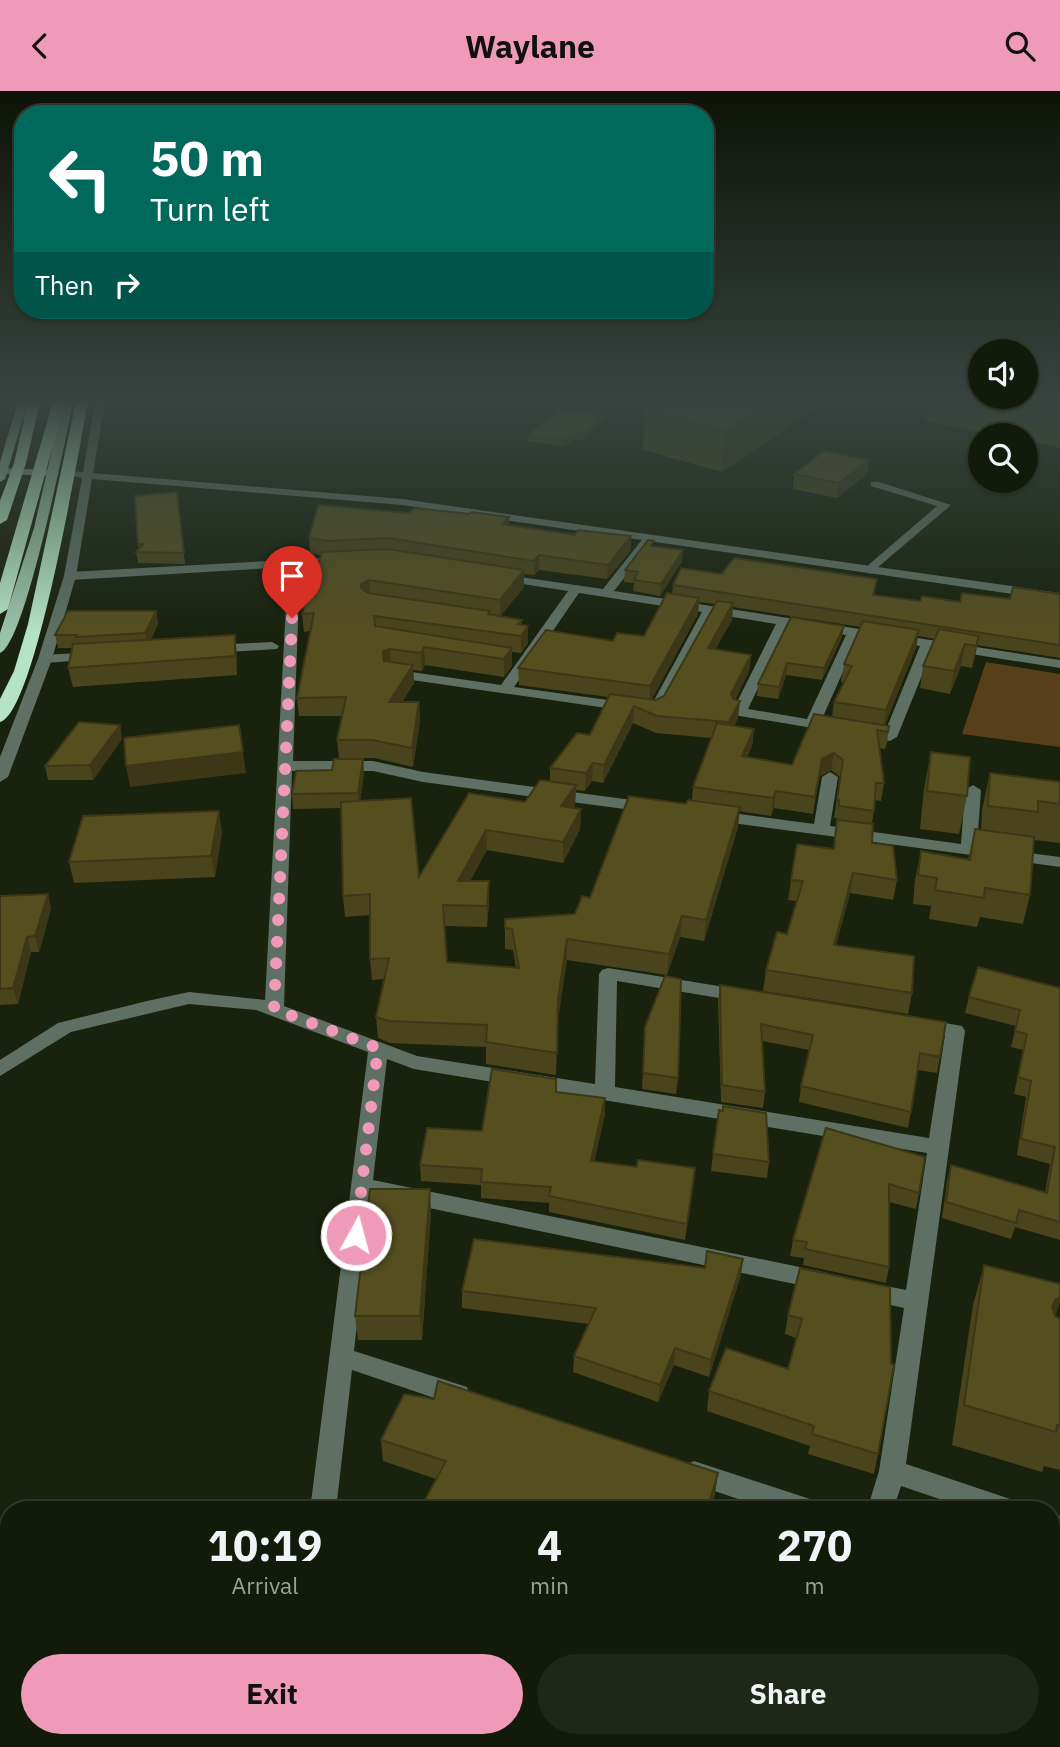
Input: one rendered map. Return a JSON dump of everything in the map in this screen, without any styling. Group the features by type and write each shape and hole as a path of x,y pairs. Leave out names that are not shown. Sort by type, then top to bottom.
{"highway":[{"path":"0,520 14,479"},
{"path":"0,609 37,479"},
{"path":"0,717 22,671 36,624 59,479"}],"main road":[{"path":"0,649 13,619 58,479"}],"street":[{"path":"0,777 45,659 70,576 87,479"},
{"path":"138,479 402,502 1060,597"},
{"path":"870,570 945,505 875,484"},
{"path":"606,593 649,538"},
{"path":"70,576 348,561"},
{"path":"274,1009 294,564"},
{"path":"490,574 1060,664"},
{"path":"505,690 519,660 576,588"},
{"path":"391,673 655,711 710,610"},
{"path":"784,621 738,712 890,737 928,643"},
{"path":"812,724 854,632"},
{"path":"192,651 272,646"},
{"path":"45,659 112,655"},
{"path":"285,766 373,766 423,776 670,810"},
{"path":"821,830 830,777"},
{"path":"969,850 972,790"},
{"path":"698,813 1060,862"},
{"path":"605,1093 608,974 768,1000"},
{"path":"0,1069 65,1027 189,998 258,1004 414,1062 940,1147"},
{"path":"883,1501 892,1471 955,1031 902,1022"},
{"path":"324,1501 378,1048"},
{"path":"362,1186 918,1301"},
{"path":"342,1357 484,1404"},
{"path":"665,1463 780,1501"},
{"path":"892,1471 980,1501"}],"shaded area":[{"path":"986,662 1060,674 1060,747 962,734"}],"building":[{"path":"820,479 844,479 839,483"},
{"path":"177,492 184,553 136,552 143,544 138,544 135,496"},
{"path":"318,505 409,513 415,508 469,514 472,512 509,517 502,524 575,535 578,530 631,536 608,565 539,555 534,561 388,538 327,541 309,538"},
{"path":"648,540 654,541 650,546 683,550 661,584 634,580 638,572 625,570"},
{"path":"387,549 524,570 500,600 369,580 361,584 361,588 368,593 490,611 488,614 522,620 518,624 528,626 521,636 374,616 375,626 512,648 504,659 424,647 421,653 390,649 383,651 384,661 413,665 389,702 419,702 412,748 372,740 337,740 346,697 297,698 314,613 302,614 322,552"},
{"path":"734,558 877,579 873,595 920,601 922,596 960,602 962,593 1010,599 1013,587 1060,594 1060,645 673,585 681,568 722,574"},
{"path":"667,593 699,598 650,686 518,668 546,630 613,641 617,633 644,636"},
{"path":"717,601 733,603 708,648 751,655 731,694 733,699 740,701 729,722 657,716 634,706 604,765 593,763 586,773 550,768 577,733 590,735 610,694 656,700 664,696"},
{"path":"68,611 156,611 145,633 76,637 77,635 55,635"},
{"path":"791,617 844,626 824,668 787,663 779,687 758,684"},
{"path":"863,621 919,630 886,710 834,702 852,666 844,664"},
{"path":"939,629 979,636 976,646 965,644 954,671 923,666"},
{"path":"235,635 235,656 68,668 73,644"},
{"path":"814,714 889,726 888,732 877,730 884,783 876,783 874,811 839,806 837,800 843,760 834,753 822,759 815,797 776,791 773,798 693,787 717,723 754,729 742,756 792,765"},
{"path":"79,722 120,725 90,765 45,766"},
{"path":"239,725 243,752 126,766 124,738"},
{"path":"931,752 970,757 967,796 927,791"},
{"path":"334,759 363,759 358,793 292,794 296,771 332,770"},
{"path":"990,773 1060,782 1060,804 1038,801 1038,812 988,806"},
{"path":"540,780 576,785 561,806 581,809 563,842 486,830 458,881 489,881 487,906 443,905 447,962 519,968 512,929 505,928 505,919 575,914 582,896 590,898 629,796 686,804 688,800 740,807 706,920 682,916 669,954 567,939 558,998 557,1053 486,1042 487,1025 389,1021 376,1017 389,958 370,959 370,894 343,896 341,802 411,798 419,877 469,793 525,802"},
{"path":"219,811 211,856 69,862 83,816"},
{"path":"837,820 873,824 872,843 893,846 897,880 853,873 834,945 914,956 912,993 766,970 777,932 787,934 803,881 791,880 797,844 834,849"},
{"path":"975,829 1034,837 1030,895 985,888 984,898 935,890 937,878 918,875 921,851 970,860"},
{"path":"48,894 35,936 27,937 13,988 0,989 0,896"},
{"path":"978,967 1060,988 1060,1222 1019,1210 1016,1223 946,1202 951,1165 1047,1193 1055,1147 1021,1139 1031,1081 1018,1077 1027,1034 1015,1031 1020,1010 969,997"},
{"path":"665,976 681,979 678,1078 643,1073 645,1027"},
{"path":"720,985 946,1022 940,1057 920,1053 911,1112 801,1086 813,1035 761,1024 765,1092 722,1085"},
{"path":"492,1069 556,1079 556,1092 605,1098 591,1161 637,1167 638,1160 695,1168 687,1224 549,1196 551,1187 481,1182 482,1169 420,1165 427,1128 482,1131"},
{"path":"723,1106 766,1113 769,1162 713,1154 719,1110 723,1111"},
{"path":"826,1128 925,1157 919,1193 889,1184 889,1267 805,1249 807,1242 793,1240"},
{"path":"370,1189 430,1189 420,1316 355,1316"},
{"path":"474,1239 705,1268 707,1251 743,1259 711,1360 675,1348 660,1385 574,1356 596,1308 462,1291"},
{"path":"984,1265 1060,1284 1060,1297 1052,1307 1055,1316 1060,1319 1060,1426 1057,1425 1056,1432 964,1405"},
{"path":"800,1268 890,1287 891,1364 894,1365 878,1454 812,1434 814,1426 709,1391 726,1348 788,1369 802,1319 788,1315"},
{"path":"438,1381 718,1473 710,1501 428,1501 425,1500 446,1461 381,1440 404,1394 434,1399"}],"route":[{"path":"292,618 274,1009 378,1048 356,1235"}]}
